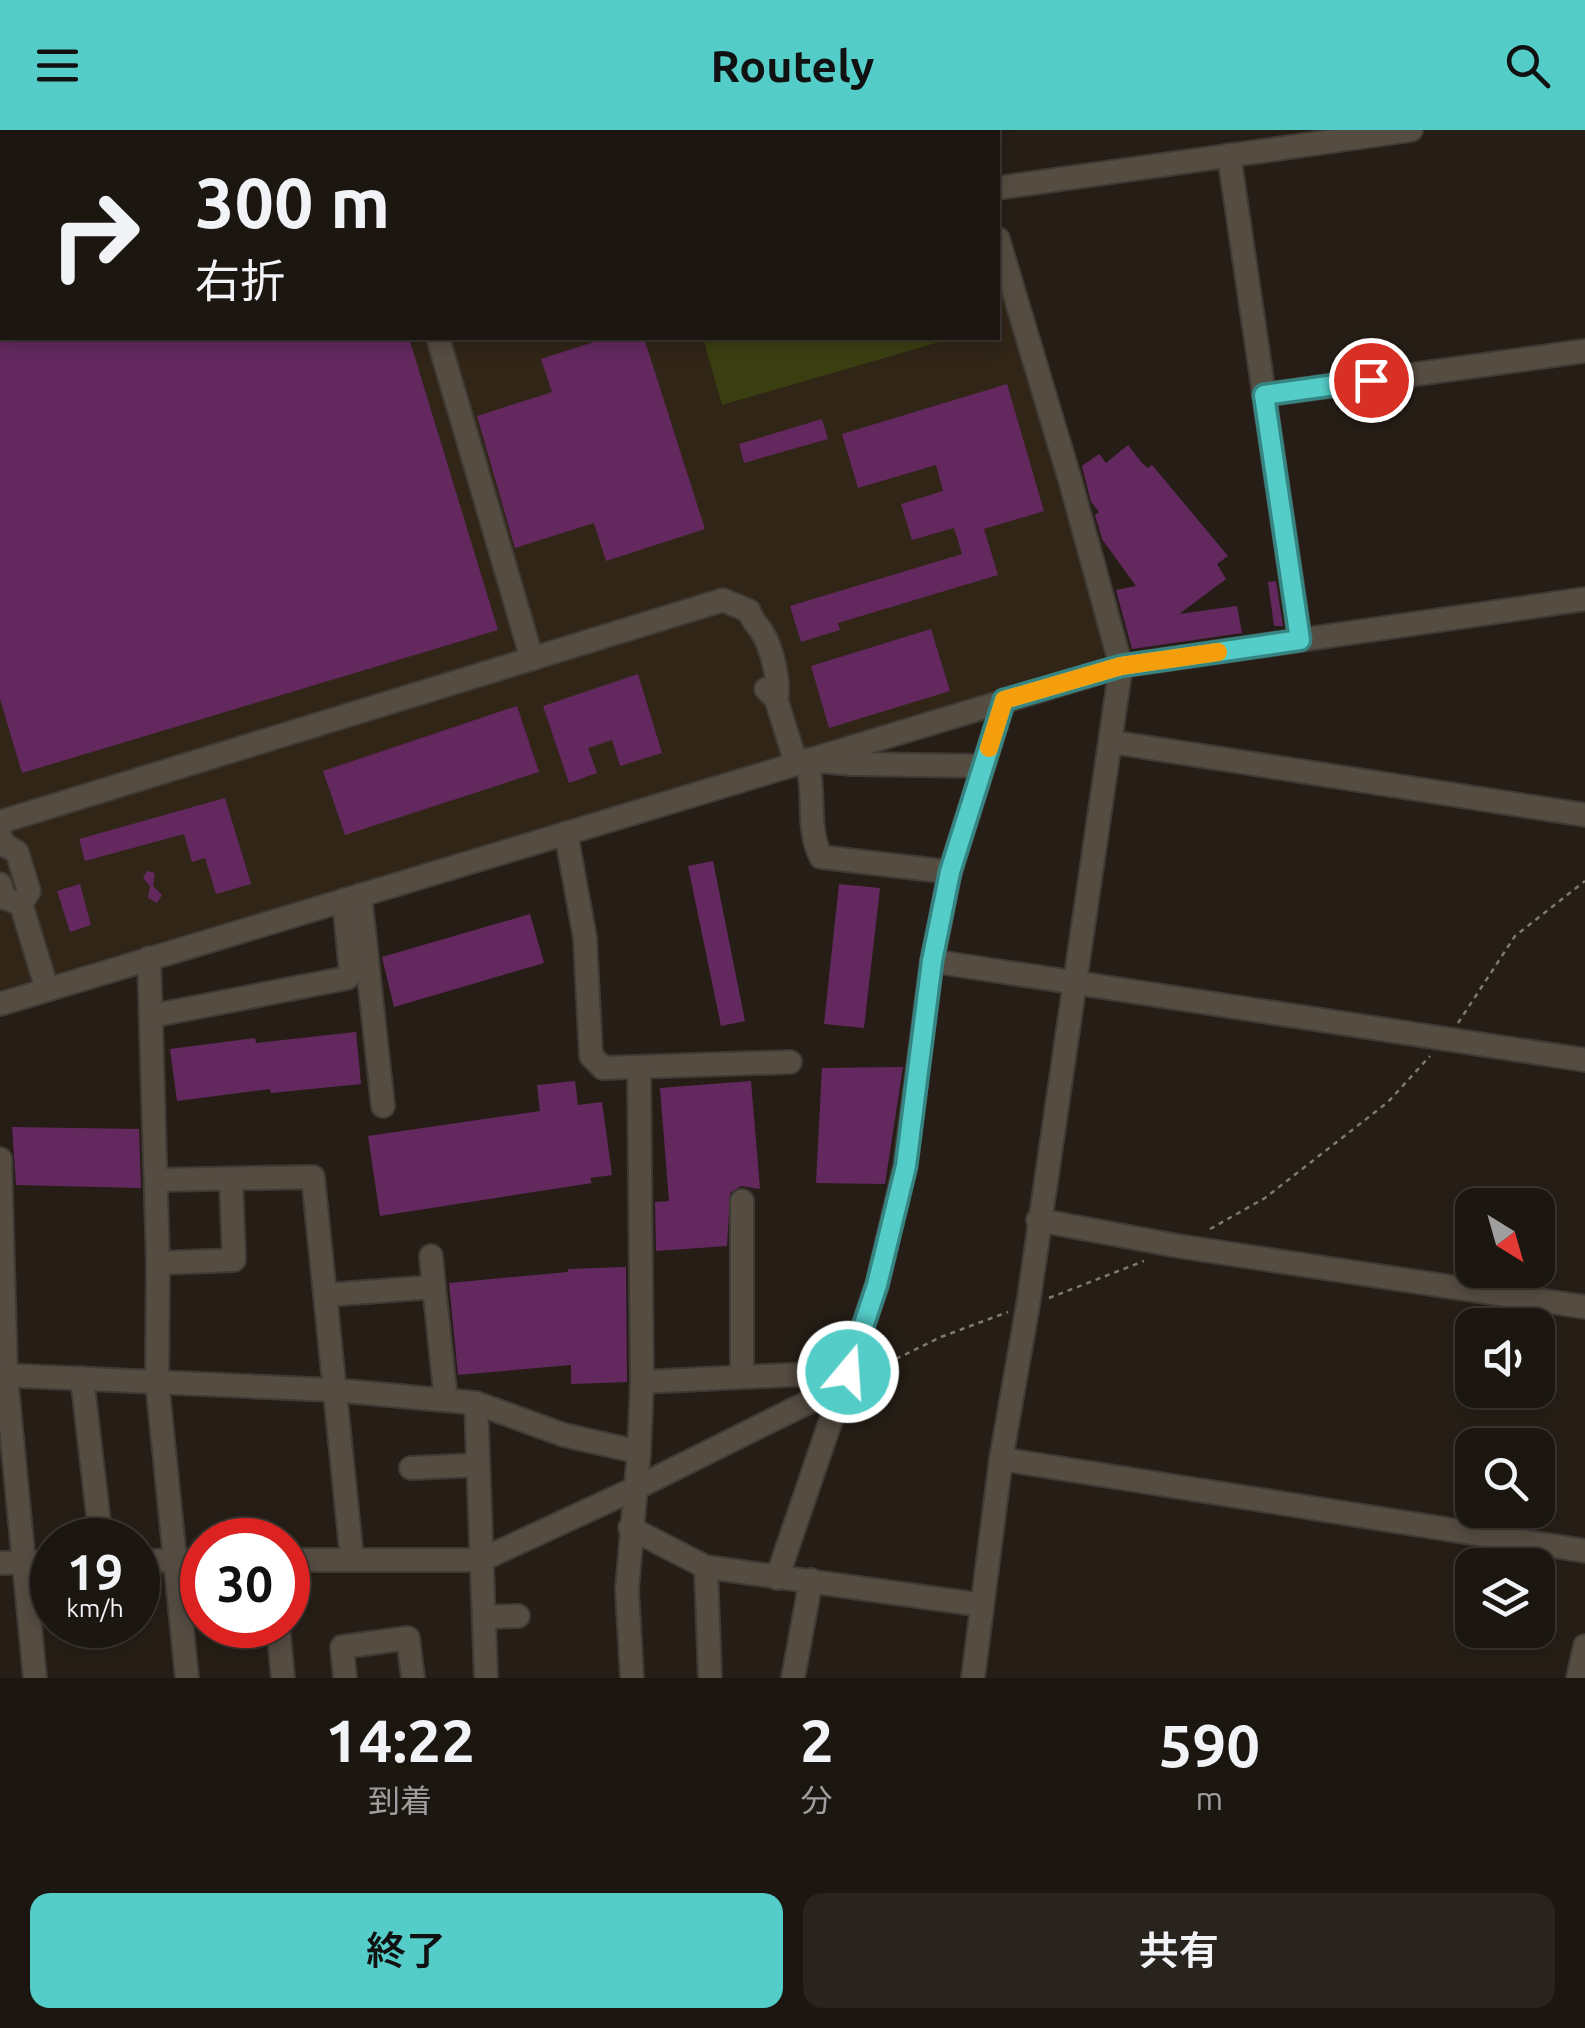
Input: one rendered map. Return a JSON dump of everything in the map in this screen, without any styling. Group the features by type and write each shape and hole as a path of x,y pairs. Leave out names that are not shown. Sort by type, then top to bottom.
{"street":[{"path":"1000,188 1411,130"},
{"path":"1229,156 1300,640"},
{"path":"973,1678 1001,1459 1028,1305 1121,666 1000,246"},
{"path":"439,340 532,658"},
{"path":"1264,395 1585,351"},
{"path":"0,1004 1121,666 1585,599"},
{"path":"47,990 21,904 29,891 17,852 1,837 532,658 723,600 749,611 753,624 761,630 780,687 776,698 812,780 815,846 821,857 950,872"},
{"path":"776,1578 877,1285 906,1166 932,961 950,872 1004,700"},
{"path":"1112,742 1585,815"},
{"path":"801,762 983,766"},
{"path":"566,833 585,938 591,1056 603,1068 790,1062"},
{"path":"0,884 4,898 21,904"},
{"path":"151,1016 347,978 351,974 352,898"},
{"path":"352,898 383,1106"},
{"path":"149,958 158,1263 157,1382 187,1678"},
{"path":"932,961 1585,1060"},
{"path":"632,1678 627,1588 642,1382 640,1067"},
{"path":"0,1160 3,1375 35,1678"},
{"path":"156,1180 313,1177 352,1559"},
{"path":"158,1263 234,1266 232,1179"},
{"path":"742,1201 742,1376"},
{"path":"1038,1220 1178,1246 1585,1307"},
{"path":"431,1256 446,1400"},
{"path":"324,1295 434,1287"},
{"path":"3,1375 334,1390 446,1400 476,1404 564,1435 639,1452"},
{"path":"642,1382 742,1376 846,1378"},
{"path":"82,1378 99,1518"},
{"path":"310,1560 482,1560 634,1489 846,1378"},
{"path":"476,1404 486,1678"},
{"path":"1001,1459 1585,1551"},
{"path":"412,1468 478,1465"},
{"path":"630,1528 706,1567 982,1606"},
{"path":"160,1560 180,1560"},
{"path":"0,1563 30,1563"},
{"path":"706,1567 710,1678"},
{"path":"793,1678 810,1580"},
{"path":"484,1617 518,1616"},
{"path":"346,1678 342,1646 408,1638 413,1678"},
{"path":"1581,1675 1585,1646"},
{"path":"280,1648 283,1678"}],"path":[{"path":"1178,1246 1281,1186 1388,1102 1446,1038 1515,936 1585,881"},
{"path":"846,1378 941,1337 1150,1258"}],"shaded area":[{"path":"1000,276 1106,650 1101,659 0,990 0,340 1000,340"}],"green space":[{"path":"704,340 946,340 722,405"}],"building":[{"path":"0,340 410,340 498,630 22,773 0,699"},
{"path":"600,340 645,340 705,529 606,561 594,523 515,548 477,416 552,392 541,359"},
{"path":"1007,384 1044,511 984,529 998,575 838,623 840,630 801,642 790,606 962,554 954,528 912,540 901,504 943,491 936,465 858,488 842,434"},
{"path":"822,419 828,439 744,463 739,444"},
{"path":"1128,445 1148,468 1152,465 1228,556 1217,564 1226,579 1179,614 1237,606 1242,633 1132,649 1116,590 1136,586 1102,539 1095,515 1099,512 1091,502 1082,466 1099,454 1106,463"},
{"path":"1276,581 1283,626 1274,626 1268,582"},
{"path":"931,629 950,691 829,728 811,666"},
{"path":"638,674 662,753 620,766 612,740 588,748 597,773 569,783 543,706"},
{"path":"517,706 539,772 345,835 323,771"},
{"path":"225,798 251,884 216,894 205,858 192,862 184,834 85,861 79,839"},
{"path":"713,861 745,1021 721,1026 688,866"},
{"path":"147,871 155,873 153,886 162,895 157,903 148,898 150,886 143,878"},
{"path":"80,884 91,925 70,932 57,891"},
{"path":"839,884 880,888 864,1028 824,1024"},
{"path":"530,914 544,963 394,1007 382,957"},
{"path":"356,1032 361,1084 271,1093 270,1089 177,1101 170,1049 255,1038 256,1043"},
{"path":"903,1067 885,1184 816,1183 822,1068"},
{"path":"575,1081 578,1105 602,1102 612,1175 590,1178 592,1183 380,1216 368,1136 540,1111 537,1085"},
{"path":"751,1081 760,1189 741,1186 730,1193 727,1246 656,1251 655,1202 669,1201 660,1088"},
{"path":"12,1127 139,1129 141,1188 16,1185"},
{"path":"626,1267 627,1382 571,1384 571,1365 458,1375 449,1283 568,1269"}],"slow traffic":[{"path":"989,748 1004,700 1121,666 1218,652"}],"route":[{"path":"848,1372 877,1285 906,1166 932,961 950,872 1004,700 1121,666 1300,640 1264,395 1371,380"}]}
